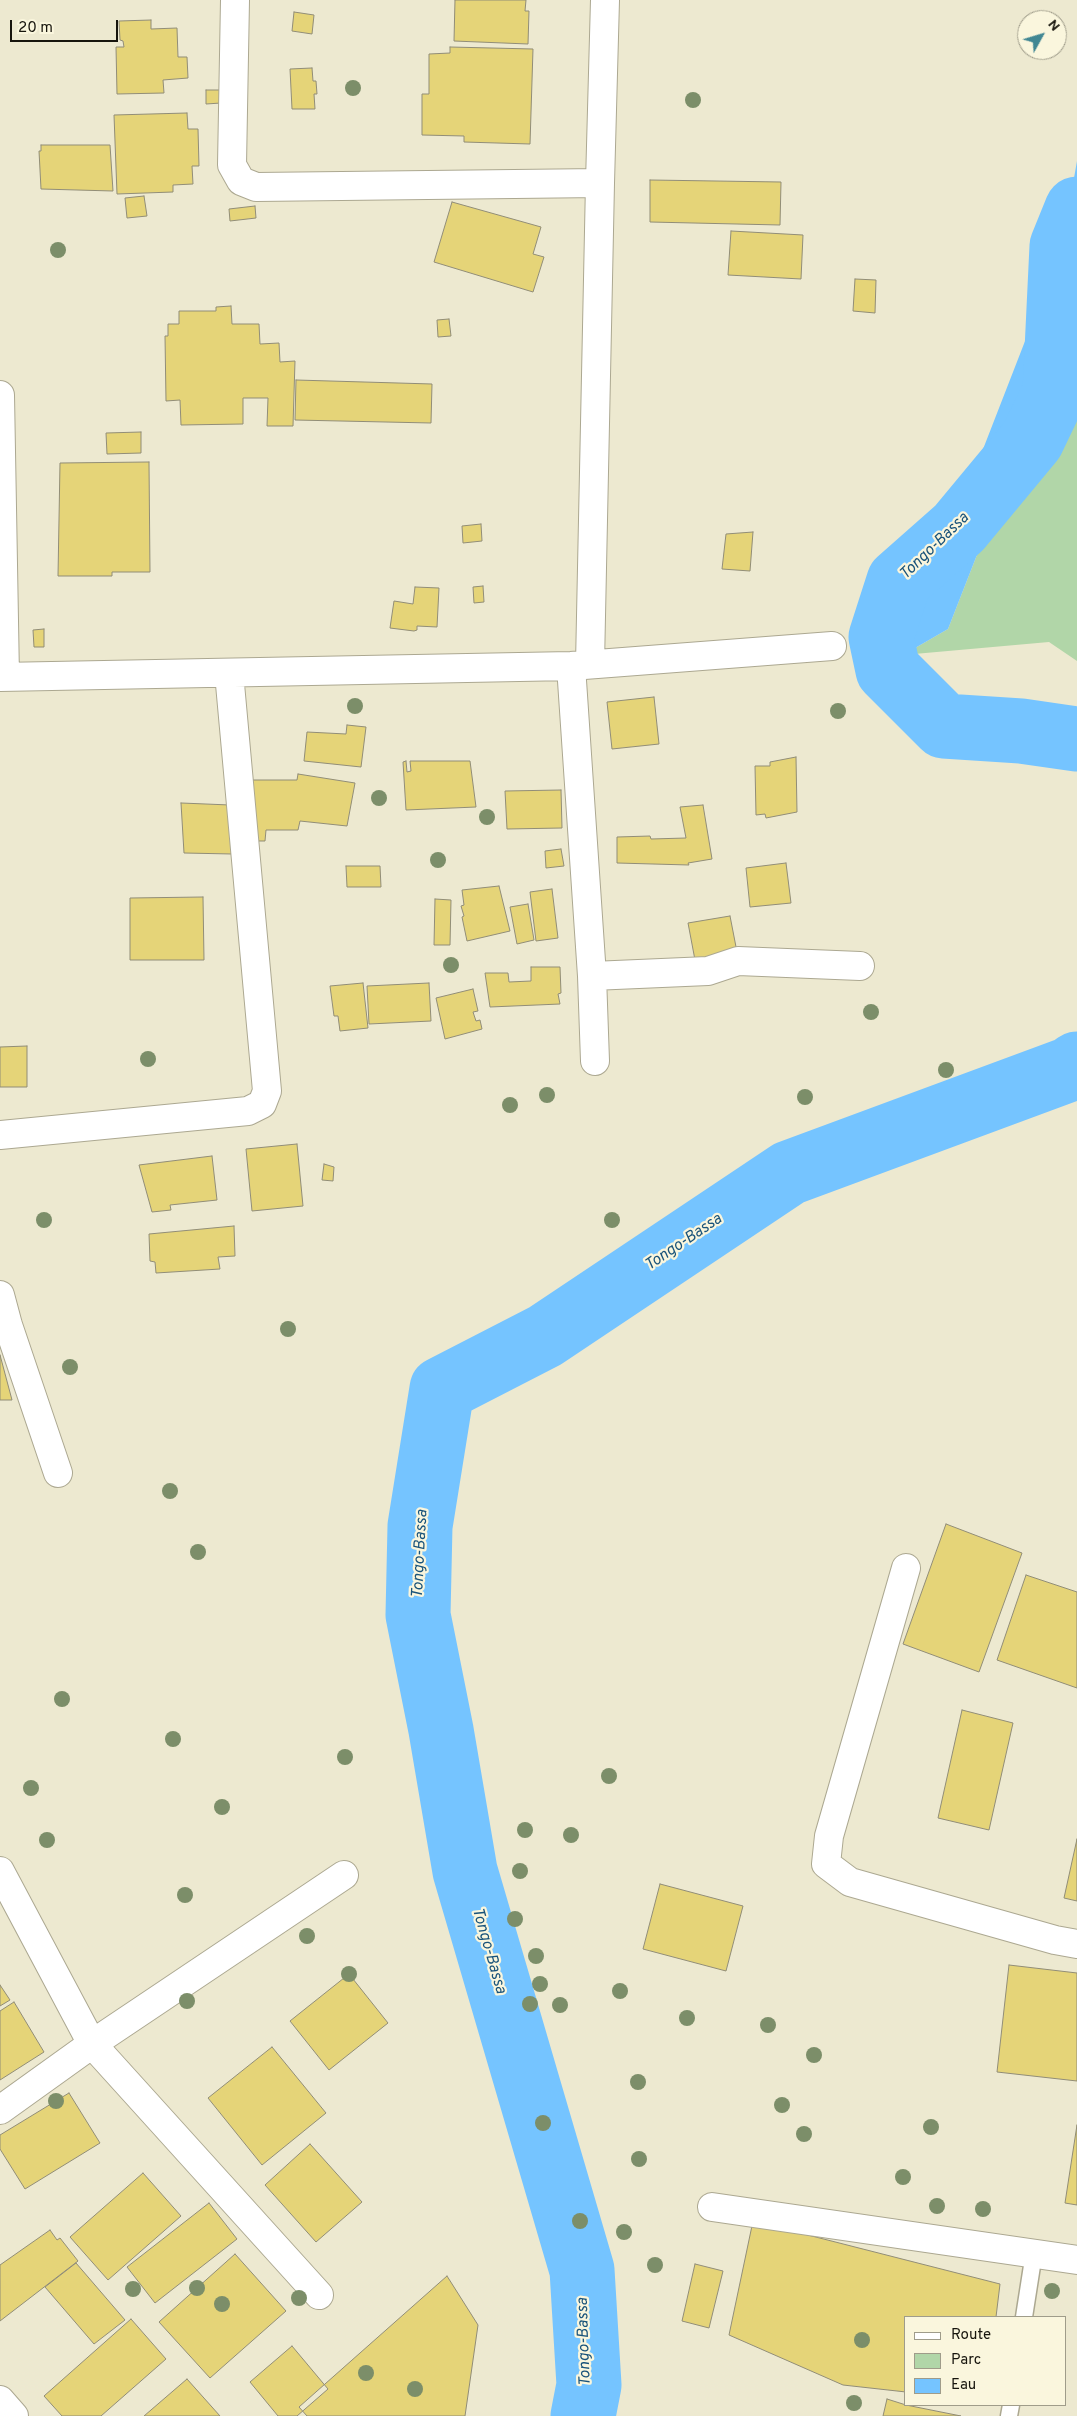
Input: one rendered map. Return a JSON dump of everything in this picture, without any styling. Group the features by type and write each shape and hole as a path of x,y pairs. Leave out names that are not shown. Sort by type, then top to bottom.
{"street":[{"path":"235,0 232,165 241,181 256,187 600,183"},
{"path":"595,1062 580,665 600,183 605,0"},
{"path":"0,395 3,677 580,665 832,646"},
{"path":"0,1135 248,1111 262,1104 268,1091 229,673"},
{"path":"592,976 708,972 738,961 860,966"},
{"path":"0,1294 8,1325 58,1473"},
{"path":"906,1568 829,1836 826,1864 850,1882 1055,1940 1077,1944"},
{"path":"0,1871 92,2044 319,2295"},
{"path":"0,2110 92,2044 344,1875"},
{"path":"712,2207 1077,2260"},
{"path":"0,2400 14,2416"}],"lane":[{"path":"1024,2316 1034,2253"}],"green space":[{"path":"1077,299 1077,661 1049,642 903,655 948,629"}],"water":[{"path":"1077,161 1077,299 948,629 903,655 1062,246"}],"building":[{"path":"455,0 526,0 525,11 529,11 528,44 454,41"},
{"path":"294,12 314,15 312,34 292,31"},
{"path":"151,20 151,29 177,28 178,57 187,57 188,78 163,80 164,93 117,94 116,47 124,47 123,41 120,40 119,21"},
{"path":"450,47 533,49 530,144 464,142 464,136 422,135 422,94 429,94 429,54 450,53"},
{"path":"312,68 317,94 314,94 315,109 292,109 290,69"},
{"path":"206,90 220,90 221,103 206,104"},
{"path":"187,113 188,129 198,129 199,166 192,166 193,184 173,185 173,192 117,194 114,115"},
{"path":"41,145 110,145 113,191 41,189 39,151 41,151"},
{"path":"650,180 781,182 780,225 650,222"},
{"path":"144,196 147,216 127,218 125,198"},
{"path":"452,202 541,227 533,254 544,257 533,292 434,262"},
{"path":"255,206 256,218 230,221 229,209"},
{"path":"731,231 803,235 801,279 728,275"},
{"path":"855,279 876,280 875,313 853,311"},
{"path":"231,306 232,324 259,324 260,344 279,343 280,362 295,361 293,426 267,426 268,398 243,398 243,424 181,425 180,400 166,401 165,336 168,336 168,324 179,324 179,311 216,311 216,307"},
{"path":"449,319 451,336 438,337 437,320"},
{"path":"296,380 432,384 431,423 295,420"},
{"path":"141,432 141,453 107,454 106,433"},
{"path":"149,462 150,572 112,572 112,576 58,576 60,463"},
{"path":"481,524 482,541 463,543 462,526"},
{"path":"753,532 750,571 722,569 726,534"},
{"path":"483,586 484,602 474,603 473,587"},
{"path":"415,587 439,588 437,627 417,626 417,630 414,631 390,628 394,601 413,604"},
{"path":"44,629 44,647 34,647 33,630"},
{"path":"654,697 659,744 612,749 607,702"},
{"path":"347,725 366,727 361,767 304,761 307,732 346,734"},
{"path":"796,757 797,812 766,818 765,814 756,815 755,766 770,766 770,762"},
{"path":"406,761 407,772 411,771 410,761 470,761 476,807 406,810 403,762"},
{"path":"298,774 355,783 347,826 300,821 298,830 266,830 265,841 248,841 250,780 297,780"},
{"path":"561,790 562,828 507,829 505,791"},
{"path":"181,803 230,805 232,854 184,853"},
{"path":"703,805 712,859 688,863 689,865 617,863 617,837 650,836 651,839 686,838 680,807"},
{"path":"561,849 564,866 546,868 545,851"},
{"path":"786,863 791,903 750,907 746,868"},
{"path":"346,866 380,866 381,887 347,887"},
{"path":"499,886 510,931 467,941 462,917 464,916 461,906 464,905 462,890"},
{"path":"552,889 558,938 536,941 530,892"},
{"path":"203,897 204,960 130,960 130,898"},
{"path":"435,899 451,900 450,945 434,945"},
{"path":"528,904 534,940 517,944 510,907"},
{"path":"730,916 737,952 695,960 688,923"},
{"path":"531,967 560,967 561,993 558,994 560,1004 490,1007 485,973 508,973 509,982 531,981"},
{"path":"363,983 368,1028 340,1031 338,1016 334,1016 330,986"},
{"path":"429,983 431,1021 369,1024 367,986"},
{"path":"473,989 478,1011 473,1012 476,1021 480,1020 482,1029 445,1039 436,998"},
{"path":"27,1046 27,1087 0,1087 0,1047"},
{"path":"297,1144 303,1206 252,1211 246,1149"},
{"path":"212,1156 217,1200 170,1205 171,1210 152,1212 139,1165"},
{"path":"324,1164 334,1167 333,1181 322,1180"},
{"path":"234,1226 235,1256 218,1257 220,1269 156,1273 155,1262 150,1261 149,1234"},
{"path":"0,1355 12,1400 0,1400"},
{"path":"946,1524 1022,1553 979,1672 903,1644"},
{"path":"1026,1575 1077,1592 1077,1688 997,1660"},
{"path":"962,1710 1013,1723 989,1830 938,1818"},
{"path":"1077,1839 1077,1901 1064,1898"},
{"path":"660,1884 743,1906 726,1971 643,1949"},
{"path":"1009,1965 1077,1973 1077,2081 997,2072"},
{"path":"349,1974 388,2023 329,2070 290,2021"},
{"path":"0,1985 10,2000 0,2006"},
{"path":"14,2002 44,2052 0,2080 0,2011"},
{"path":"272,2047 326,2113 262,2165 208,2098"},
{"path":"69,2093 100,2143 25,2189 0,2149 0,2135"},
{"path":"1077,2125 1077,2205 1065,2203"},
{"path":"310,2144 362,2202 316,2242 265,2185"},
{"path":"143,2173 181,2216 108,2280 70,2237"},
{"path":"209,2203 237,2239 155,2303 127,2267"},
{"path":"753,2221 1000,2284 996,2316 904,2316 904,2392 843,2385 729,2335"},
{"path":"50,2230 57,2240 60,2238 78,2261 0,2321 0,2265"},
{"path":"235,2254 286,2311 210,2378 159,2322"},
{"path":"76,2263 125,2320 94,2344 45,2287"},
{"path":"695,2264 723,2271 709,2328 682,2321"},
{"path":"447,2276 478,2325 465,2416 307,2416 299,2407"},
{"path":"131,2319 166,2359 101,2416 62,2416 44,2396"},
{"path":"292,2346 328,2389 297,2416 278,2416 250,2382"},
{"path":"187,2379 220,2416 144,2416"},
{"path":"887,2399 904,2404 904,2406 961,2416 883,2416"}],"waterway":[{"name":"Tongo-Bassa","path":"1077,209 1062,246 1055,392 1032,440 959,528 899,581 881,637 888,670 944,726 1021,731 1077,739"},
{"name":"Tongo-Bassa","path":"583,2416 589,2385 582,2270 465,1871 441,1730 418,1615 420,1526 442,1389 545,1336 789,1173 1070,1069 1077,1064"}]}
